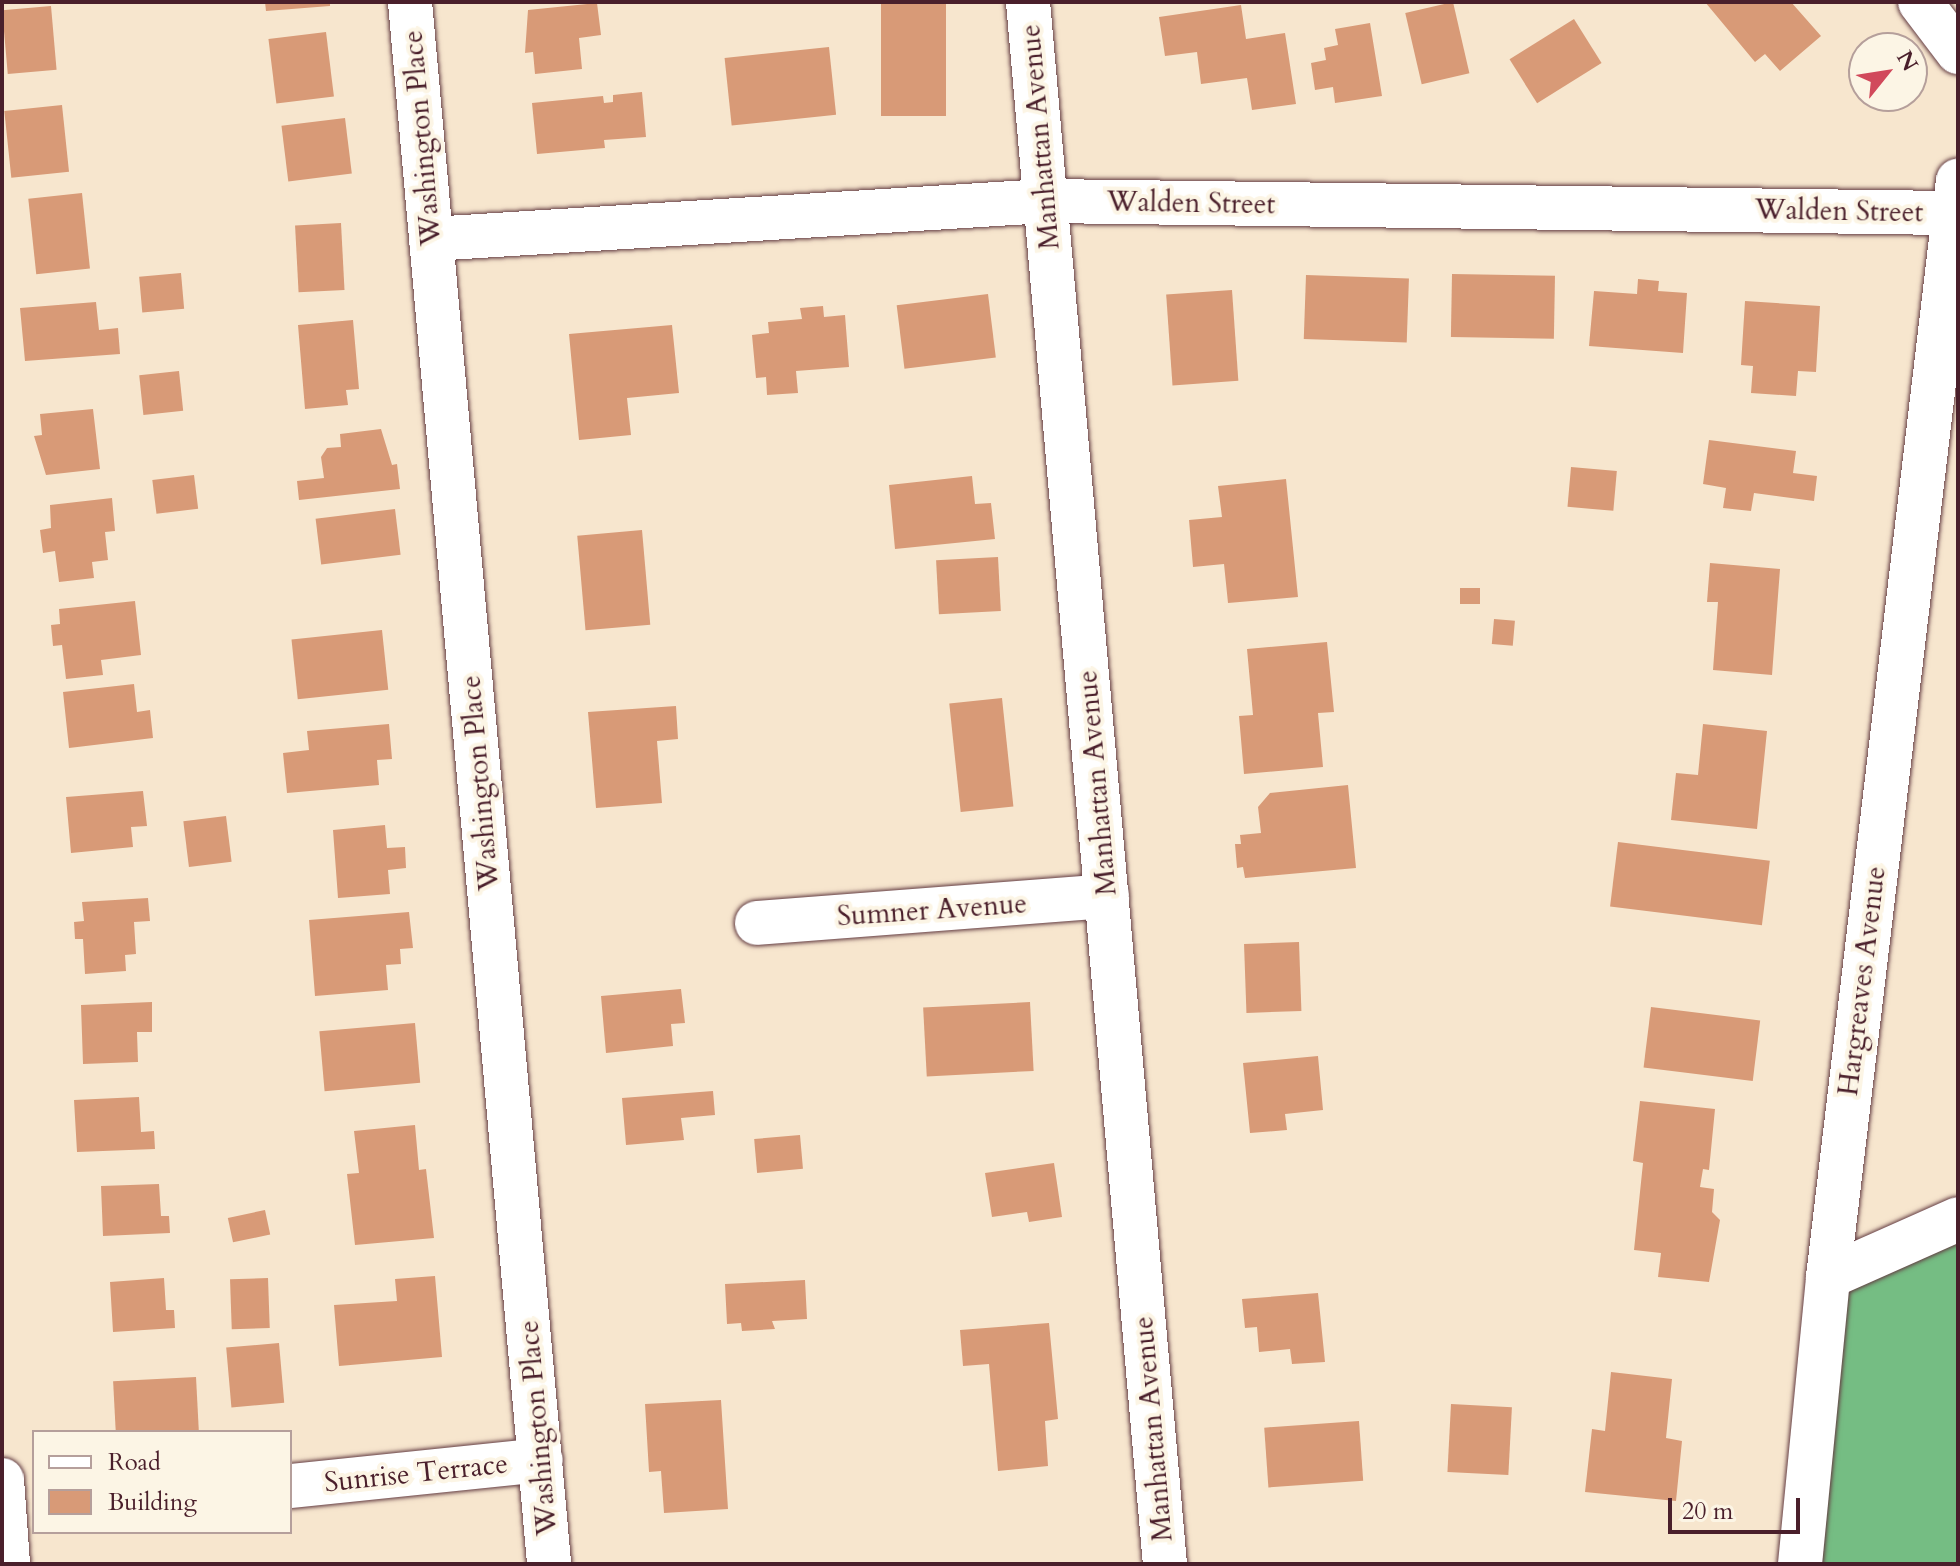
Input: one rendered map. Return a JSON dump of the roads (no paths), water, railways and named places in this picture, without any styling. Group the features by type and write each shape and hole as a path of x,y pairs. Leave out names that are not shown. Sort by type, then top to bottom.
{"street":[{"name":"Washington Place","path":"410,2 549,1564"},
{"name":"Manhattan Avenue","path":"1028,2 1165,1564"},
{"path":"1920,2 1958,52"},
{"name":"Walden Street","path":"431,239 1046,201 1955,197"},
{"name":"Hargreaves Avenue","path":"1800,1564 1828,1277 1955,197"},
{"name":"Hargreaves Avenue","path":"1929,398 1958,349"},
{"name":"Sumner Avenue","path":"757,923 1107,896"},
{"path":"1828,1277 1958,1219"},
{"name":"Sunrise Terrace","path":"292,1486 541,1460"},
{"path":"8,1564 14,1502"}]}
